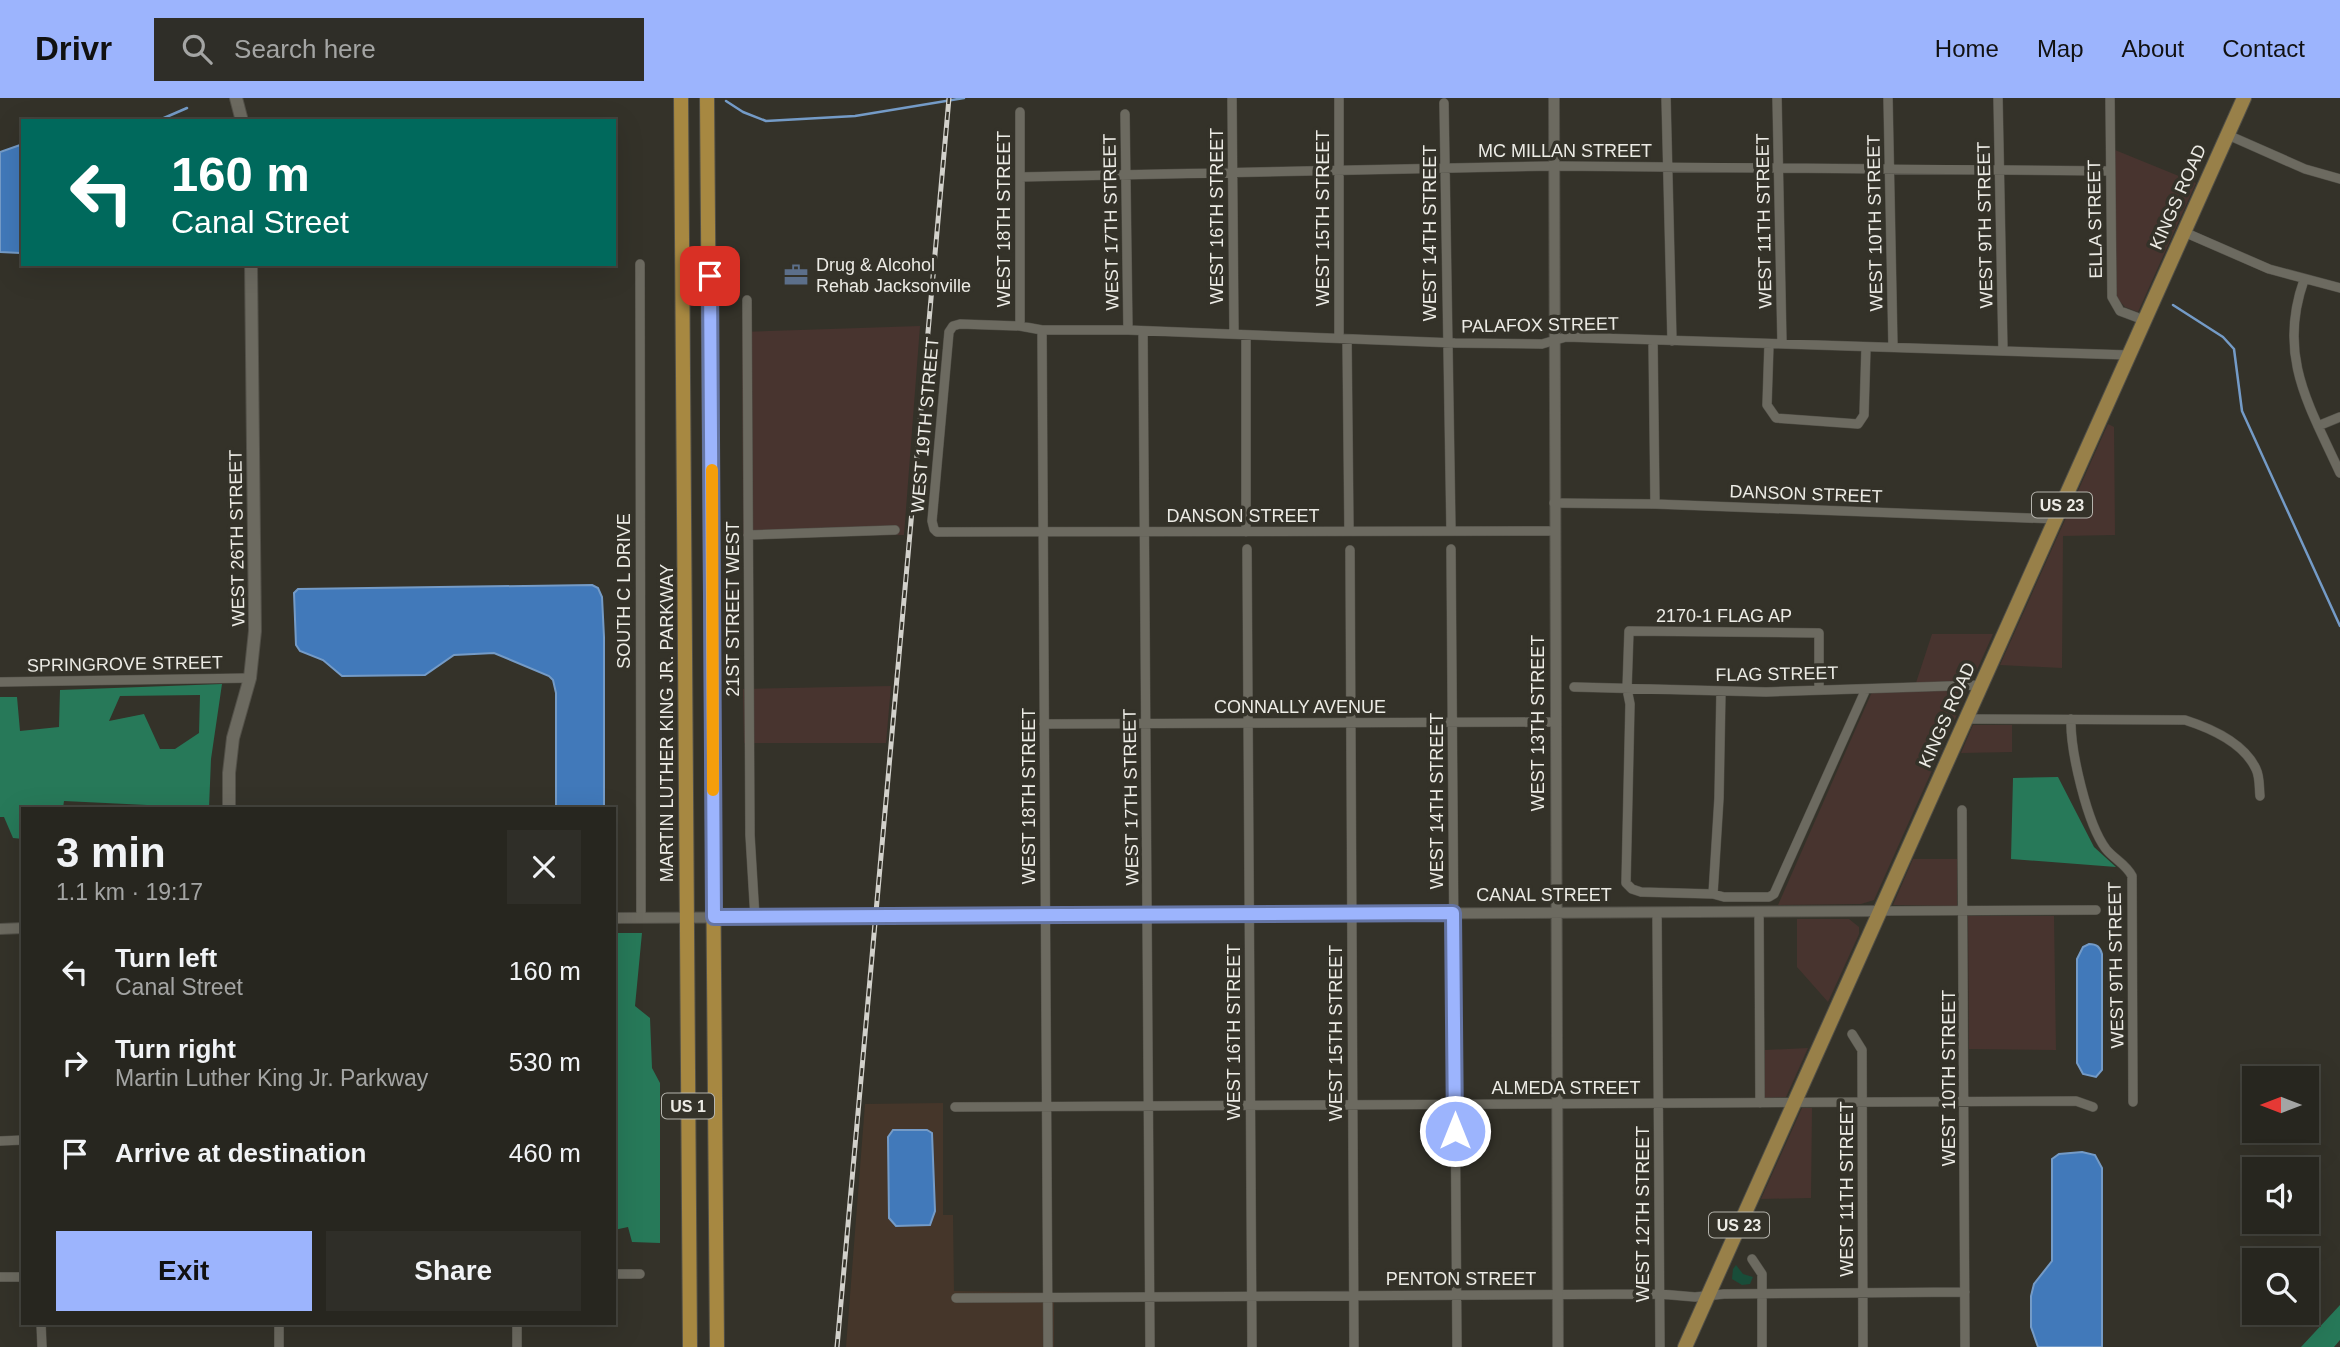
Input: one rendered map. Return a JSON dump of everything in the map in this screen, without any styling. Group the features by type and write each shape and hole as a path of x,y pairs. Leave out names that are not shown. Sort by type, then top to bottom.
{"highway":[{"name":"MARTIN LUTHER KING JR. PARKWAY","path":"681,98 690,1347"},
{"name":"US 1","path":"707,98 718,1347"}],"main road":[{"path":"236,98 241,119"},
{"name":"KINGS ROAD","path":"1685,1347 2244,98"},
{"name":"WEST 26TH STREET","path":"229,807 233,738 250,678 256,631 251,266"}],"street":[{"name":"WEST 16TH STREET","path":"1232,98 1234,333"},
{"name":"WEST 15TH STREET","path":"1339,98 1349,531"},
{"name":"WEST 13TH STREET","path":"1554,98 1558,1347"},
{"path":"1666,98 1672,341"},
{"name":"WEST 11TH STREET","path":"1777,98 1782,344"},
{"name":"WEST 10TH STREET","path":"1888,98 1893,347"},
{"name":"WEST 9TH STREET","path":"1998,98 2003,351"},
{"name":"ELLA STREET","path":"2110,98 2112,297 2120,311 2144,320"},
{"name":"WEST 14TH STREET","path":"1444,103 1451,531"},
{"name":"WEST 18TH STREET","path":"1020,112 1020,326"},
{"name":"WEST 17TH STREET","path":"1125,114 1128,330"},
{"path":"2228,135 2305,169 2340,179"},
{"name":"MC MILLAN STREET","path":"1020,177 1555,166 2110,171"},
{"path":"2184,232 2269,269 2340,288"},
{"name":"SOUTH C L DRIVE","path":"640,264 641,918"},
{"path":"2304,280 2294,318 2296,368 2303,393 2340,472"},
{"name":"21ST STREET WEST","path":"747,300 750,835 755,918"},
{"name":"PALAFOX STREET","path":"953,326 1542,344 1566,337 2129,355"},
{"name":"WEST 19TH STREET","path":"934,529 932,521 949,332 953,326"},
{"name":"WEST 18TH STREET","path":"1042,330 1048,1347"},
{"name":"WEST 17TH STREET","path":"1143,331 1150,1347"},
{"path":"1246,336 1246,532"},
{"path":"1653,340 1654,504"},
{"path":"1769,344 1767,405 1776,418 1858,424 1864,415 1866,347"},
{"path":"2318,426 2340,417"},
{"name":"DANSON STREET","path":"1555,503 1654,504 2056,519"},
{"name":"DANSON STREET","path":"934,529 943,533 1555,531"},
{"path":"748,535 895,530"},
{"name":"WEST 14TH STREET","path":"1451,548 1457,1347"},
{"name":"WEST 16TH STREET","path":"1247,549 1252,1347"},
{"name":"WEST 15TH STREET","path":"1350,550 1354,1347"},
{"name":"2170-1 FLAG AP","path":"1628,689 1629,631 1670,631 1819,633 1819,690"},
{"name":"SPRINGROVE STREET","path":"0,681 250,678"},
{"name":"FLAG STREET","path":"1574,687 1721,691 1980,685"},
{"path":"1628,689 1630,704 1626,883 1641,892 1769,897 1774,894 1866,689"},
{"path":"1713,894 1721,691"},
{"path":"1966,719 2185,720 2230,741 2249,757 2258,772 2260,796"},
{"name":"WEST 9TH STREET","path":"2068,719 2075,766 2099,836 2107,850 2129,869 2132,876 2133,1102"},
{"name":"CONNALLY AVENUE","path":"1044,724 1556,722"},
{"name":"WEST 10TH STREET","path":"1962,810 1965,1347"},
{"name":"CANAL STREET","path":"616,918 2096,910"},
{"path":"1759,912 1760,1103"},
{"name":"WEST 12TH STREET","path":"1657,913 1660,1347"},
{"path":"0,929 21,928"},
{"name":"WEST 11TH STREET","path":"1852,1034 1862,1050 1863,1347"},
{"name":"ALMEDA STREET","path":"955,1107 2076,1101 2093,1107"},
{"path":"0,1141 21,1140"},
{"path":"1752,1259 1762,1274 1762,1347"},
{"path":"616,1274 640,1274"},
{"path":"0,1278 21,1277"},
{"name":"PENTON STREET","path":"956,1298 1557,1294 1660,1294 1695,1297 1965,1293"},
{"path":"41,1325 42,1347"},
{"path":"279,1325 279,1347"},
{"path":"517,1325 517,1347"}],"shaded area":[{"path":"2115,150 2196,183 2138,312 2125,307 2116,297"},
{"path":"920,326 904,535 743,536 742,332"},
{"path":"2108,424 2114,427 2115,535 2063,536 2062,668 2000,665"},
{"path":"1932,634 1993,634 1874,900 1861,904 1778,905 1872,692 1913,692"},
{"path":"891,686 886,743 744,743 743,689"},
{"path":"1973,725 2012,725 2012,752 1961,753"},
{"path":"1913,859 1957,859 1957,906 1893,905"},
{"path":"1968,916 2054,916 2056,1050 1969,1049"},
{"path":"1797,919 1849,919 1859,927 1859,934 1828,1002 1797,967"},
{"path":"1808,1048 1786,1097 1765,1098 1765,1050"},
{"path":"943,1103 943,1215 953,1215 954,1291 1054,1293 1054,1347 846,1347 865,1104"},
{"path":"1802,1108 1812,1108 1811,1198 1761,1199"}],"green space":[{"path":"222,684 211,759 209,807 64,801 63,807 21,807 21,839 13,838 4,817 0,817 0,697 17,697 20,731 59,727 60,690","holes":["200,695 199,733 175,749 160,749 144,714 109,721 120,696"]},
{"path":"2058,777 2094,847 2116,867 2011,859 2013,778"},
{"path":"616,933 642,933 635,1006 650,1018 652,1068 660,1083 660,1243 632,1242 628,1227 616,1230"},
{"path":"1736,1265 1743,1274 1753,1277 1750,1284 1742,1285 1732,1279"},
{"path":"2340,1305 2340,1340 2334,1347 2301,1347"}],"water":[{"path":"21,145 20,253 0,252 0,152"},
{"path":"592,585 598,588 602,597 604,637 604,807 556,807 556,693 553,680 549,676 494,653 454,655 425,675 342,676 323,660 300,651 296,645 294,593 298,589"},
{"path":"2089,944 2098,946 2102,954 2102,1070 2096,1077 2083,1074 2077,1063 2077,959 2083,947"},
{"path":"893,1130 927,1130 932,1133 935,1211 930,1225 896,1226 889,1218 888,1137"},
{"path":"2082,1152 2095,1155 2102,1168 2102,1347 2038,1347 2031,1327 2031,1296 2034,1284 2052,1261 2052,1159 2059,1154"}],"waterway":[{"path":"726,101 743,112 766,121 855,116 964,98"},
{"path":"162,119 187,108"},
{"path":"2173,305 2223,337 2234,349 2242,411 2340,626"}],"railway":[{"path":"837,1347 949,98"}],"slow traffic":[{"path":"712,470 713,790"}],"place":[{"name":"Drug & Alcohol Rehab Jacksonville","path":"796,275"}],"route":[{"path":"710,276 714,917 1453,913 1455,1131"}]}
